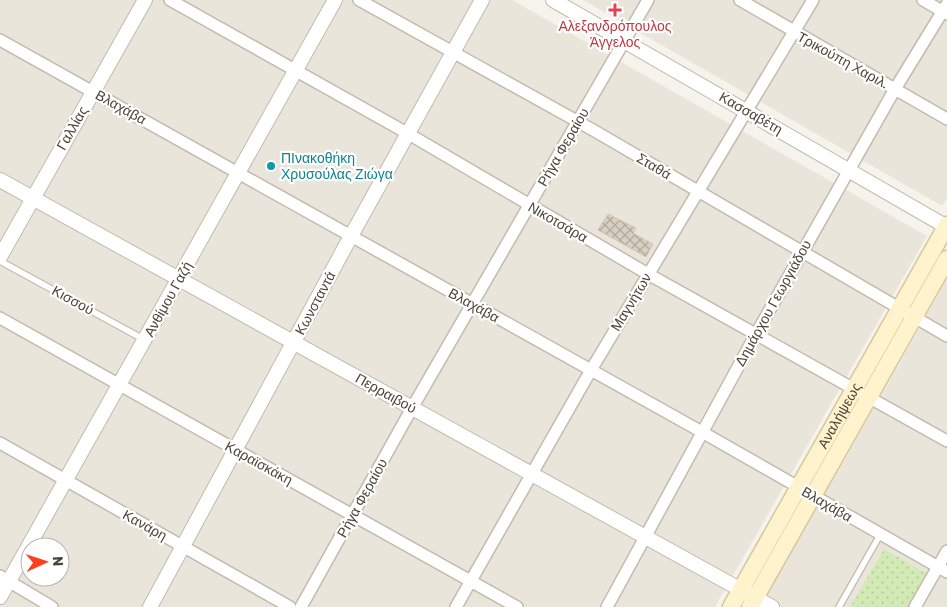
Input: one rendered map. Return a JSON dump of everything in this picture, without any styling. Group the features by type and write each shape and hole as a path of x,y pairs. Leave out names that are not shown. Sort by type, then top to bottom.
{"main road":[{"name":"Αναλήψεως","path":"731,607 749,598 806,492 908,313 947,226"},
{"name":"Αναλήψεως","path":"908,313 947,259"}],"street":[{"name":"Γαλλίας","path":"0,257 3,242 32,198 144,0"},
{"name":"Νικοτσάρα","path":"170,0 407,133 648,274 947,441"},
{"name":"Ανθίμου Γαζή","path":"0,597 4,579 66,481 336,0"},
{"name":"Σταθά","path":"359,0 577,121 947,336"},
{"name":"Κωνσταντά","path":"150,607 407,133 482,0"},
{"name":"Κασσαβέτη","path":"554,0 947,226"},
{"name":"Ρήγα Φεραίου","path":"300,607 412,408 648,0"},
{"name":"Τρικούπη Χαριλ.","path":"740,0 947,119"},
{"name":"Μαγνήτων","path":"456,607 591,370 813,0"},
{"path":"924,0 945,10"},
{"name":"Δημάρχου Γεωργιάδου","path":"607,607 848,169 895,89 945,10"},
{"name":"Βλαχάβα","path":"0,40 702,432 942,570"},
{"name":"Περραιβού","path":"0,180 646,537 749,598 772,607"},
{"name":"Καραϊσκάκη","path":"0,318 517,607"},
{"name":"Κανάρη","path":"0,442 290,607"},
{"path":"915,607 942,570 947,551"},
{"path":"4,579 52,607"}],"lane":[{"name":"Κισσού","path":"0,261 145,340"},
{"path":"839,607 880,535"}],"shaded area":[{"path":"0,0 512,0 927,236 715,607 0,607"},
{"path":"583,0 947,0 947,198 942,206"},
{"path":"947,279 947,607 760,607 913,340"}],"green space":[{"path":"884,549 927,574 908,607 850,607"}],"building":[{"path":"608,214 636,228 633,233 653,244 646,257 598,230"}],"place":[{"name":"Αλεξανδρόπουλος Άγγελος","path":"615,10"},
{"name":"ΠΙνακοθήκη Χρυσούλας Ζιώγα","path":"271,166"}]}
